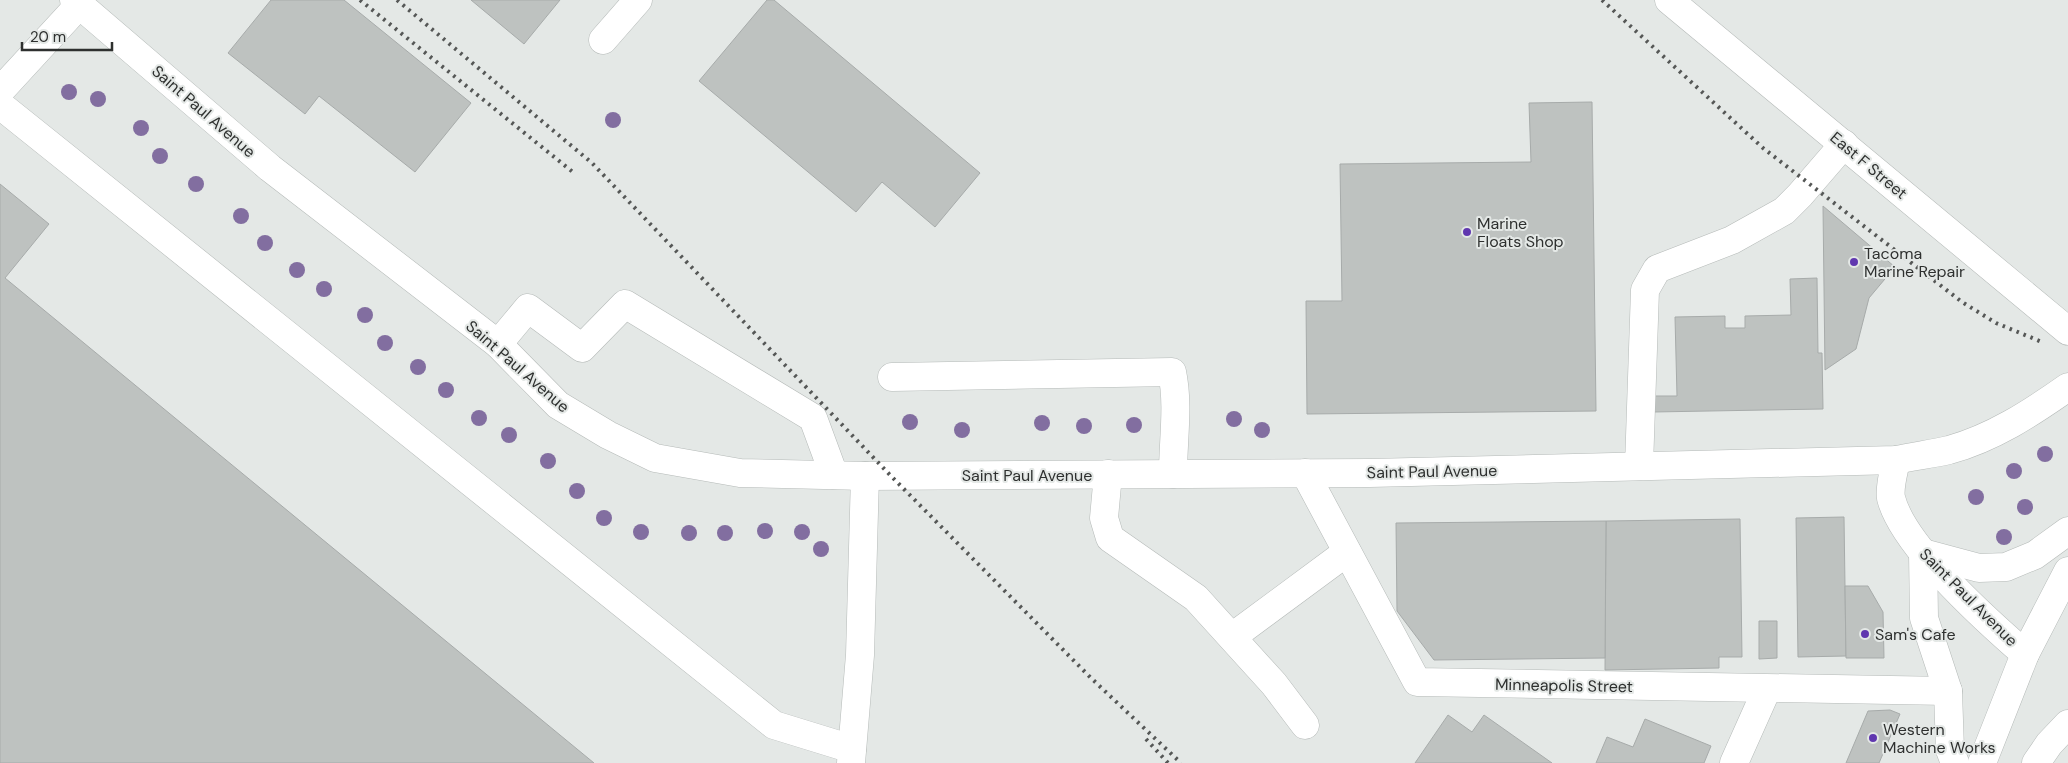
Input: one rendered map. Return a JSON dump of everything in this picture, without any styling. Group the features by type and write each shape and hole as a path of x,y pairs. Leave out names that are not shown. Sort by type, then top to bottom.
{"street":[{"path":"603,40 638,0"},
{"name":"East F Street","path":"1669,0 2068,331"},
{"path":"0,91 77,2"},
{"name":"Saint Paul Avenue","path":"77,2 270,168 498,344 558,405 608,435 655,458 740,473 865,476 1305,473 1896,460 1890,496 1908,532 1923,553 1980,612 2026,654"},
{"path":"0,105 774,724 851,756 860,655 865,476"},
{"path":"1639,466 1645,290 1657,269 1732,240 1784,211 1800,196 1844,144"},
{"path":"498,344 528,308 582,348 625,304 814,418 834,475"},
{"path":"892,377 1172,372 1177,394 1173,441 1173,474"},
{"path":"1896,460 1949,450 1986,436 2034,411 2068,387"},
{"name":"Minneapolis Street","path":"1305,473 1417,682 1948,691"},
{"path":"1108,474 1104,518 1110,538 1196,598 1274,684 1305,726"},
{"path":"1955,763 1950,750 1948,691 1924,618 1923,553 1979,568 2006,567 2035,555 2068,531"},
{"path":"1232,638 1347,552"},
{"path":"1982,763 2026,654 2068,571"},
{"path":"2049,606 2068,578"},
{"path":"1734,763 1767,689"},
{"path":"2036,763 2068,724"}],"building":[{"path":"271,0 344,0 471,103 415,172 319,96 305,114 228,53"},
{"path":"471,0 560,0 524,44"},
{"path":"767,0 774,0 980,173 935,227 882,182 856,212 699,81"},
{"name":"Marine Floats Shop","path":"1592,102 1596,411 1307,414 1306,301 1342,301 1340,164 1531,162 1529,103"},
{"path":"0,184 49,224 5,278 594,763 0,763"},
{"path":"1823,206 1895,267 1869,298 1856,349 1825,370"},
{"path":"1817,278 1818,353 1822,353 1823,409 1653,412 1653,396 1677,396 1675,317 1725,316 1725,328 1745,328 1745,316 1791,315 1790,279"},
{"path":"1844,517 1846,656 1798,657 1796,518"},
{"path":"1740,519 1742,657 1719,657 1719,668 1605,670 1606,521"},
{"path":"1606,521 1605,658 1434,660 1397,611 1396,523"},
{"name":"Sam's Cafe","path":"1845,586 1868,586 1883,612 1884,658 1846,658"},
{"path":"1759,621 1777,621 1777,658 1759,659"},
{"name":"Western Machine Works","path":"1890,710 1900,714 1879,763 1846,763 1868,711"},
{"path":"1448,715 1472,732 1484,715 1552,763 1415,763"},
{"path":"1645,719 1711,746 1704,763 1596,763 1607,737 1633,747"}],"railway":[{"path":"360,0 574,173"},
{"path":"397,0 592,163 891,476 1091,678 1181,763"},
{"path":"1602,0 1763,148 1962,302 1996,323 2042,342"},
{"path":"1146,739 1168,763"}],"place":[{"name":"Marine Floats Shop","path":"1467,232"},
{"name":"Tacoma Marine Repair","path":"1854,262"},
{"name":"Sam's Cafe","path":"1865,634"},
{"name":"Western Machine Works","path":"1873,738"}]}
